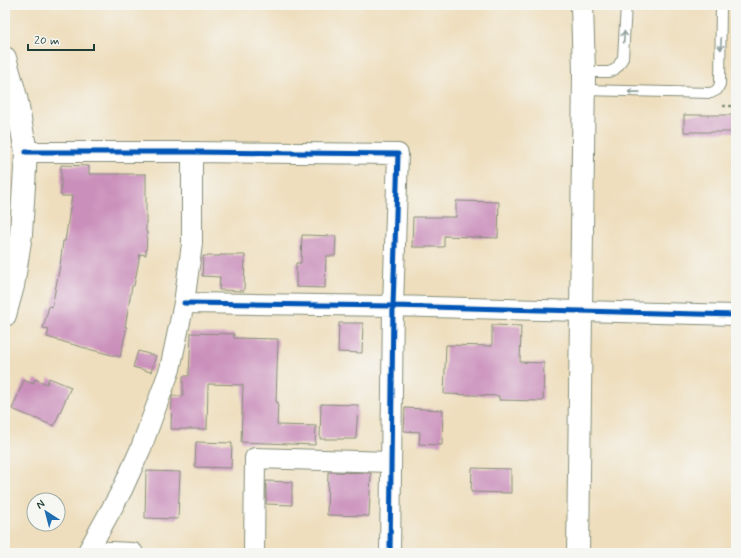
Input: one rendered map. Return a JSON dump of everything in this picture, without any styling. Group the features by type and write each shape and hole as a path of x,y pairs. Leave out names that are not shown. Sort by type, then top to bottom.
{"street":[{"path":"578,553 583,81 582,5"},
{"path":"5,58 16,97 26,152 20,234 13,286 5,315"},
{"path":"26,152 398,154 393,306 390,553"},
{"path":"133,553 87,552 122,490 141,448 170,369 184,303 192,244 192,152"},
{"path":"184,303 393,306 736,315"},
{"path":"254,553 255,458 390,462"}],"lane":[{"path":"583,81 614,70 623,58 626,5"},
{"path":"583,81 711,93 717,90 720,84 721,5"}],"building":[{"path":"684,115 736,115 736,132 684,132"},
{"path":"61,165 89,166 89,174 146,174 146,255 140,254 134,286 132,286 125,327 127,327 120,357 47,337 49,329 43,328 49,306 52,307 72,196 61,196"},
{"path":"456,201 499,202 498,238 444,236 444,247 412,247 413,217 456,217"},
{"path":"302,235 336,236 335,256 326,256 325,288 296,287 296,263 301,263"},
{"path":"245,255 244,291 219,290 220,277 202,276 203,256"},
{"path":"339,323 363,323 362,353 338,352"},
{"path":"492,325 521,326 520,362 544,363 543,401 499,400 499,396 444,394 446,345 492,346"},
{"path":"191,333 234,334 234,338 278,339 276,402 278,402 277,425 316,426 315,445 241,442 243,385 208,384 207,429 171,429 172,396 183,396 183,376 189,376"},
{"path":"138,351 156,356 151,372 133,367"},
{"path":"49,378 71,387 54,426 12,409 24,380 33,384 35,379 47,384"},
{"path":"321,404 358,405 356,439 320,439"},
{"path":"405,408 443,410 442,445 419,444 420,432 404,431"},
{"path":"196,442 232,443 231,468 195,467"},
{"path":"472,468 511,469 511,493 471,492"},
{"path":"146,471 180,472 178,519 145,518"},
{"path":"328,472 371,473 369,516 327,515"},
{"path":"266,481 292,482 292,505 266,504"}],"cycle path":[{"path":"26,152 398,154 393,306 390,553"},
{"path":"184,303 393,306 736,315"}]}
